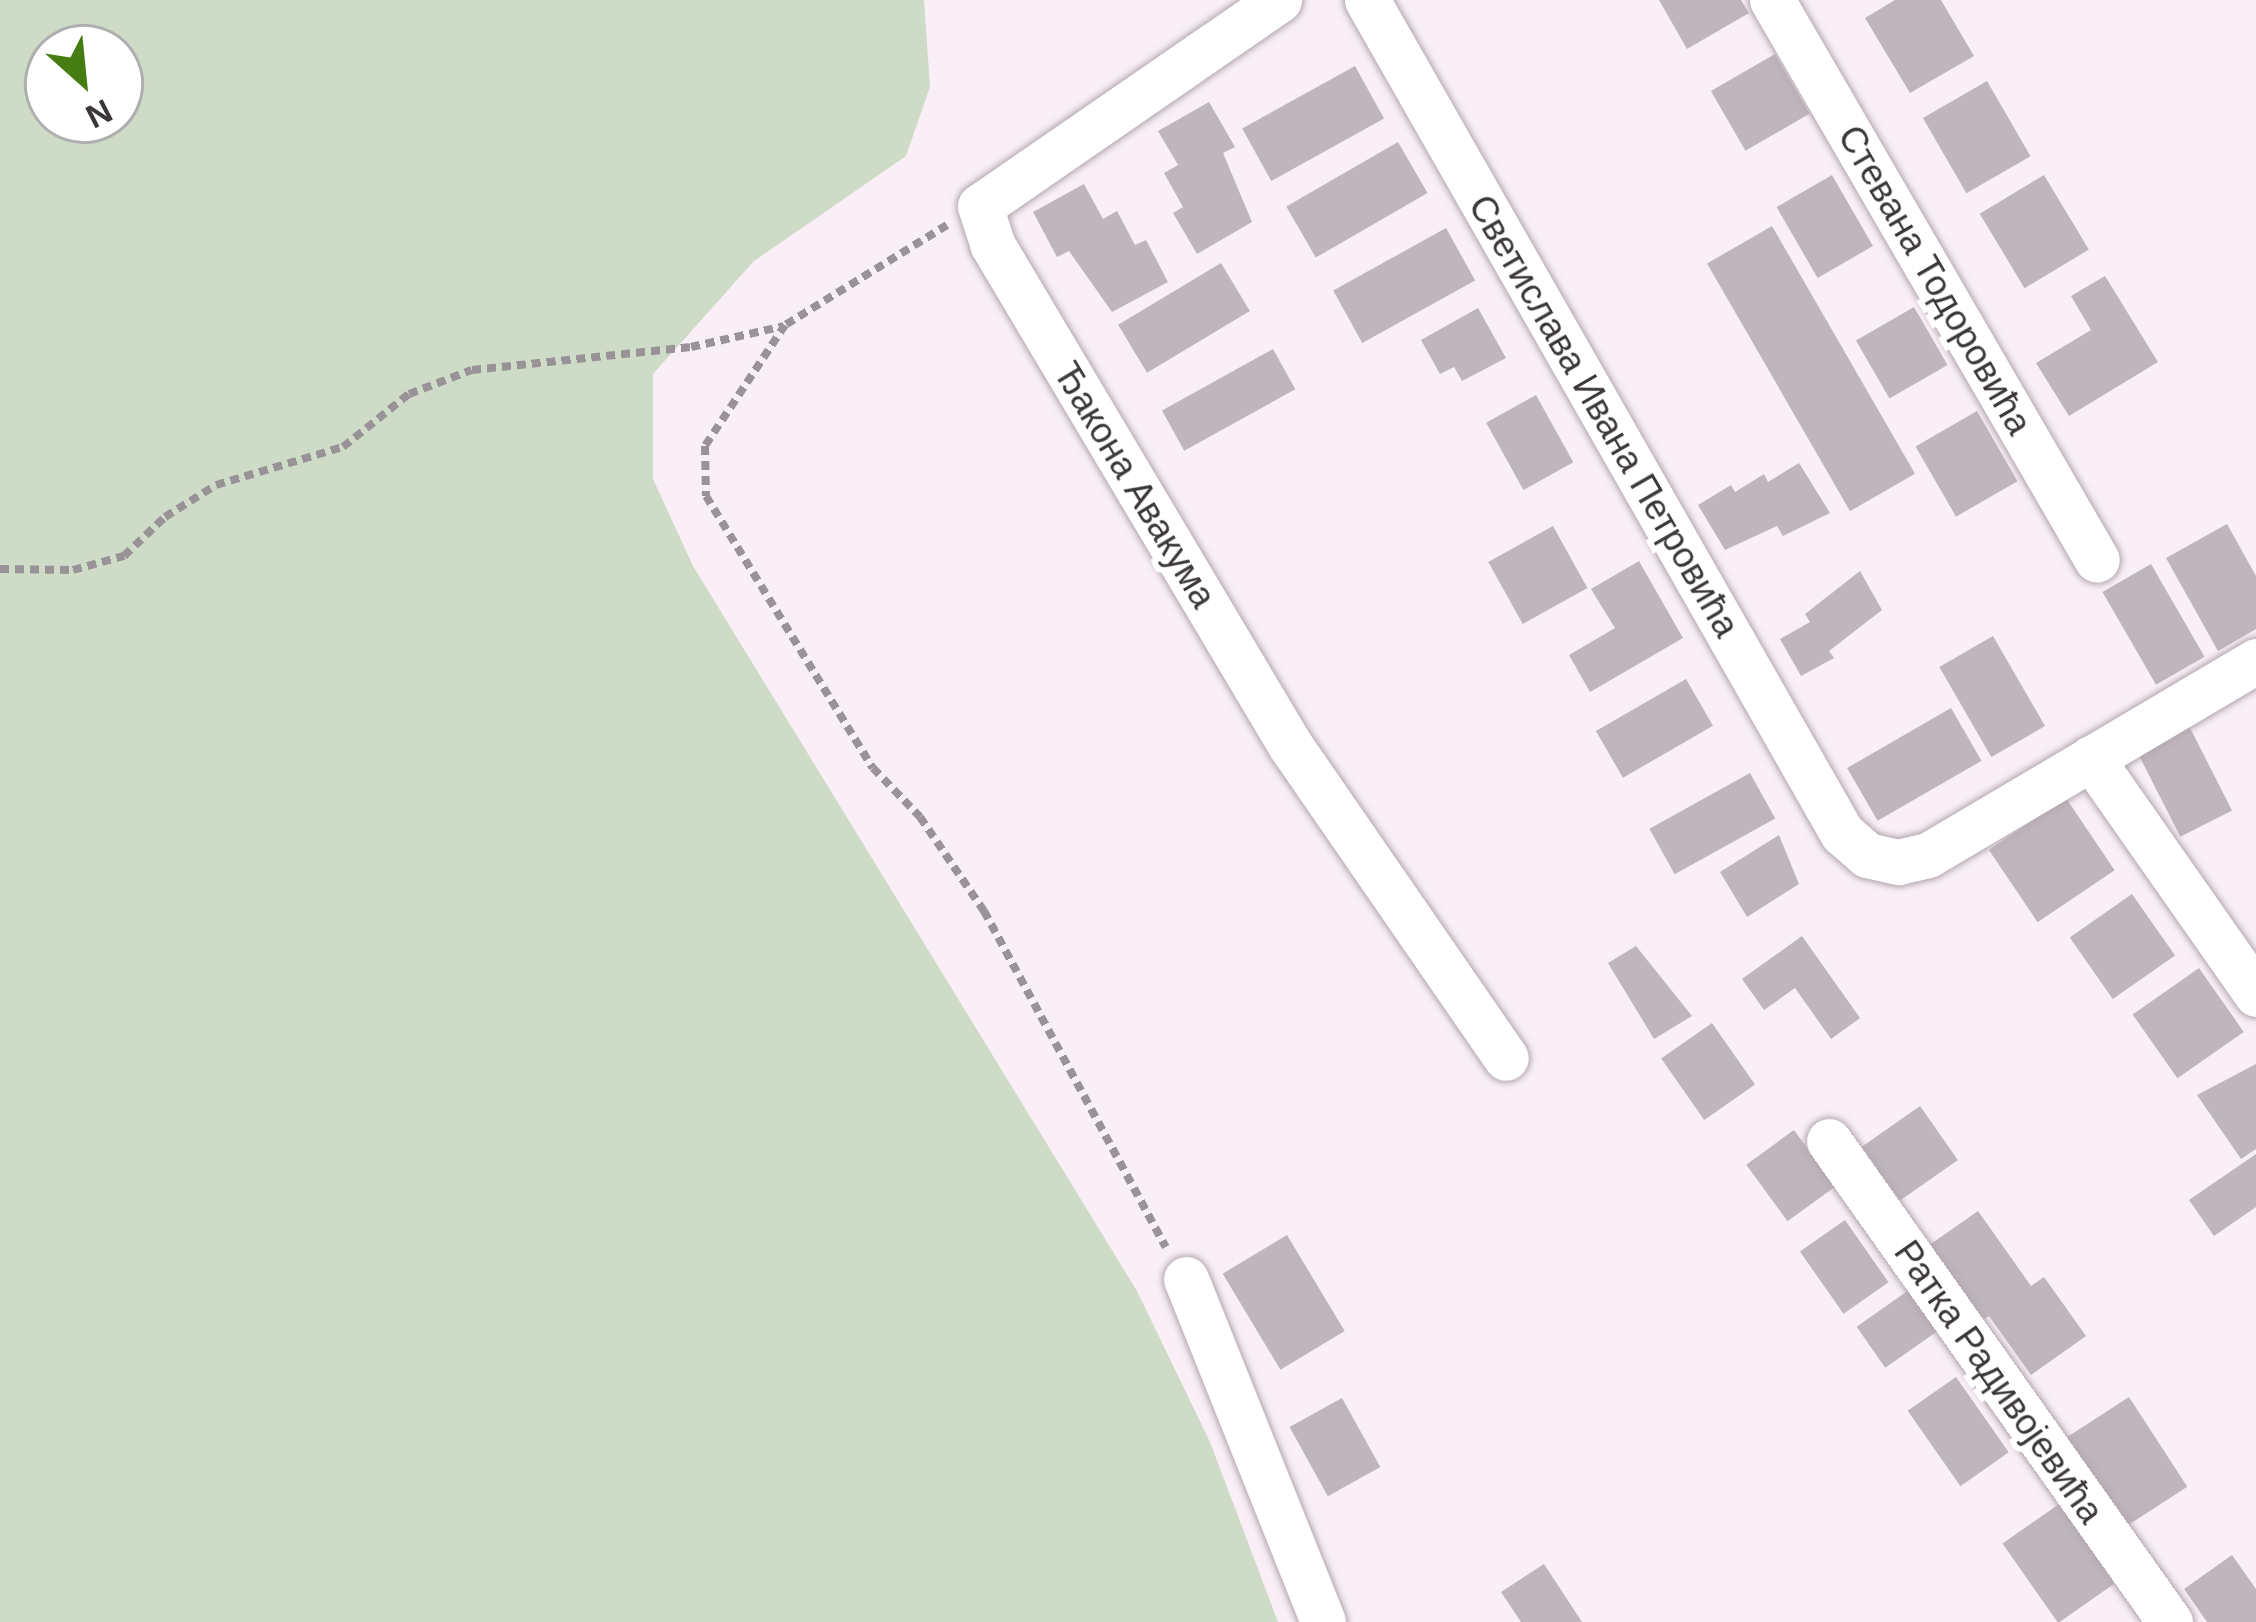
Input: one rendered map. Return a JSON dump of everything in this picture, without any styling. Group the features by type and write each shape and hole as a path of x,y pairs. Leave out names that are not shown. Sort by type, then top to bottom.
{"street":[{"path":"980,206 1279,0"},
{"name":"Светислава Ивана Петровића","path":"1367,0 1842,833 1867,855 1898,862 1928,855 2091,758"},
{"name":"Стевана Тодоровића","path":"1772,0 2097,560"},
{"name":"Ђакона Авакума","path":"980,206 992,244 1290,745 1506,1058"},
{"path":"2256,661 2091,758 2256,994"},
{"name":"Ратка Радивојевића","path":"1829,1141 2170,1622"},
{"path":"1186,1279 1323,1622"}],"path":[{"path":"0,569 73,570 124,556 216,485 343,448 410,394 472,370 691,347 785,326 980,206"},
{"path":"785,326 705,446 706,496 873,768 920,817 984,911 1186,1279"}],"green space":[{"path":"0,0 924,0 930,87 906,156 754,261 653,374 653,479 693,566 1137,1291 1210,1442 1278,1622 0,1622"}],"building":[{"path":"1659,0 1741,0 1749,13 1687,49"},
{"path":"1895,0 1941,0 1974,56 1910,93 1865,18"},
{"path":"1775,54 1810,114 1745,151 1711,91"},
{"path":"1355,66 1384,118 1271,181 1242,129"},
{"path":"1987,81 2030,156 1966,193 1923,118"},
{"path":"1209,102 1235,147 1223,153 1252,222 1197,254 1173,213 1183,207 1164,173 1178,165 1158,131"},
{"path":"1398,142 1428,193 1316,258 1286,206"},
{"path":"1832,175 1873,246 1818,278 1777,207"},
{"path":"2044,175 2089,250 2025,288 1980,214"},
{"path":"1084,184 1103,219 1117,211 1135,245 1146,240 1168,282 1112,312 1069,251 1057,257 1033,212"},
{"path":"1772,226 1915,474 1850,511 1707,264"},
{"path":"1446,228 1475,280 1362,343 1333,291"},
{"path":"1221,263 1250,311 1147,373 1118,325"},
{"path":"2105,276 2158,362 2069,416 2036,363 2091,330 2071,296"},
{"path":"1914,307 1948,365 1889,399 1856,340"},
{"path":"1478,308 1506,358 1462,381 1454,367 1440,374 1421,340"},
{"path":"1273,349 1295,389 1184,451 1162,411"},
{"path":"1536,395 1573,462 1523,490 1486,423"},
{"path":"1977,411 2018,481 1956,517 1916,446"},
{"path":"1799,463 1830,513 1783,536 1777,526 1725,550 1698,505 1731,485 1735,492 1764,474 1768,482"},
{"path":"2227,524 2256,576 2256,629 2218,651 2166,558"},
{"path":"1553,526 1587,588 1523,624 1488,562"},
{"path":"1639,561 1683,638 1590,692 1569,655 1615,628 1591,589"},
{"path":"2151,564 2204,657 2156,685 2103,592"},
{"path":"1860,571 1882,610 1829,651 1834,658 1801,676 1780,639 1810,622 1805,614"},
{"path":"1993,636 2045,726 1991,757 1939,667"},
{"path":"1686,679 1713,726 1623,778 1596,731"},
{"path":"1951,708 1982,761 1878,821 1847,768"},
{"path":"2188,724 2232,810 2180,837 2136,750"},
{"path":"1750,773 1775,818 1675,874 1649,829"},
{"path":"2066,798 2115,870 2038,922 1989,850"},
{"path":"1779,835 1799,884 1747,917 1720,872"},
{"path":"2132,894 2175,955 2113,999 2070,938"},
{"path":"1802,936 1860,1018 1831,1039 1795,988 1764,1010 1742,979"},
{"path":"1636,946 1692,1016 1654,1039 1608,963"},
{"path":"2199,968 2244,1032 2177,1078 2133,1014"},
{"path":"1712,1023 1755,1084 1704,1120 1661,1059"},
{"path":"2256,1064 2256,1149 2241,1159 2197,1095"},
{"path":"1920,1106 1958,1160 1900,1201 1862,1147"},
{"path":"1794,1130 1835,1187 1787,1221 1746,1165"},
{"path":"2256,1154 2256,1207 2214,1236 2189,1200"},
{"path":"1978,1211 2031,1286 2044,1277 2086,1336 2031,1375 1989,1316 1978,1323 1925,1248"},
{"path":"1845,1220 1889,1282 1844,1314 1800,1252"},
{"path":"1287,1235 1345,1331 1280,1370 1223,1274"},
{"path":"1909,1290 1938,1331 1885,1368 1857,1327"},
{"path":"1956,1377 2009,1452 1960,1486 1908,1411"},
{"path":"2129,1397 2187,1487 2124,1528 2066,1438"},
{"path":"1342,1398 1380,1467 1328,1496 1290,1427"},
{"path":"2059,1504 2115,1583 2057,1622 2002,1544"},
{"path":"2232,1555 2256,1589 2256,1622 2207,1622 2184,1589"},
{"path":"1544,1564 1582,1622 1521,1622 1501,1592"}]}
